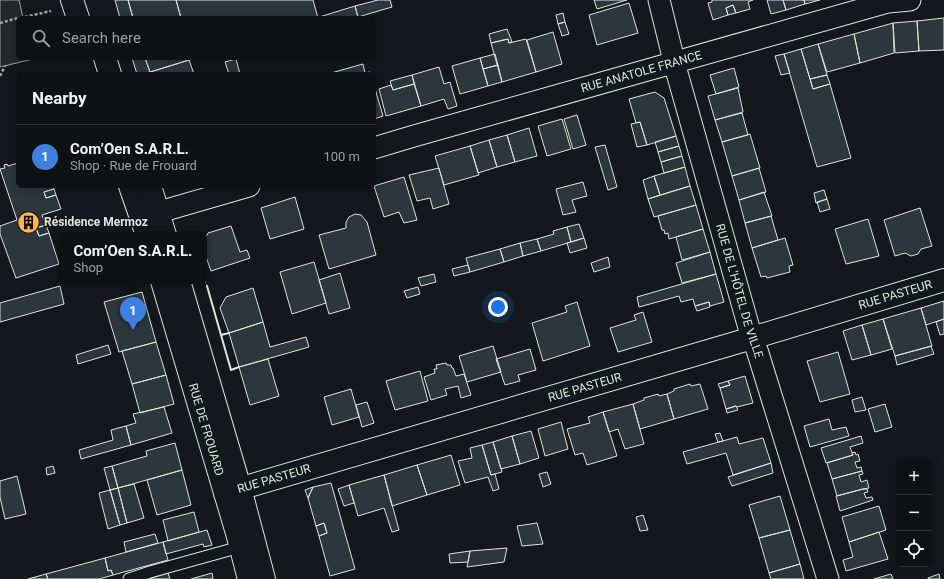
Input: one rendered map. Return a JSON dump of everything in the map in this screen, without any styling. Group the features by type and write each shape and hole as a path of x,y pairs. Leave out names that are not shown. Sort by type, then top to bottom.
{"main road":[{"path":"72,0 77,16"},
{"path":"88,0 92,16"},
{"path":"91,60 94,72"},
{"path":"106,60 109,72"},
{"path":"131,188 149,222 161,232"},
{"path":"149,222 150,188"},
{"name":"RUE PASTEUR","path":"232,491 753,338 944,280"},
{"name":"RUE DE FROUARD","path":"163,284 232,491 264,579"},
{"name":"RUE DE FROUARD","path":"180,284 232,491 240,548 249,579"}],"street":[{"name":"RUE DE L'HÔTEL DE VILLE","path":"659,0 749,328 828,579"},
{"name":"RUE ANATOLE FRANCE","path":"376,147 888,2 910,0"},
{"path":"149,222 243,188"}],"lane":[{"path":"129,579 240,548"}],"path":[{"path":"0,23 16,19"},
{"path":"0,76 5,66"}],"shaded area":[{"path":"0,0 19,0 23,16 16,16 16,60 29,60 0,67"}],"building":[{"path":"115,0 128,0 132,16 119,16"},
{"path":"128,0 176,0 180,16 132,16"},
{"path":"176,0 313,0 317,16 180,16"},
{"path":"378,0 390,0 392,7 358,16 355,6"},
{"path":"594,0 627,0 597,9"},
{"path":"712,0 753,0 748,2 750,9 736,13 733,5 726,8 728,15 713,20 708,3 712,2"},
{"path":"767,0 783,0 786,10 771,14"},
{"path":"783,0 804,0 805,4 786,10"},
{"path":"804,0 820,0 805,4"},
{"path":"629,3 638,33 597,45 589,15"},
{"path":"733,5 736,13 728,15 726,8"},
{"path":"355,6 358,16 322,16"},
{"path":"563,13 565,22 558,24 556,15"},
{"path":"944,18 944,50 919,51 917,21"},
{"path":"917,21 919,51 895,53 893,23"},
{"path":"565,22 569,34 562,36 558,24"},
{"path":"893,23 894,53 860,63 854,34"},
{"path":"507,29 512,42 509,43 508,39 491,43 489,34"},
{"path":"553,32 562,64 536,72 527,40"},
{"path":"854,34 860,63 827,72 818,44"},
{"path":"508,39 509,43 526,39 536,72 502,82 491,43"},
{"path":"818,44 827,75 810,79 801,49"},
{"path":"801,49 813,89 830,84 851,158 817,167 784,54"},
{"path":"495,54 498,65 483,69 480,58"},
{"path":"784,54 790,73 781,75 775,56"},
{"path":"480,58 488,86 460,94 452,66"},
{"path":"133,60 146,60 150,72 136,72"},
{"path":"146,60 190,60 150,72"},
{"path":"189,60 193,72 150,72"},
{"path":"236,60 239,72 228,72 225,62"},
{"path":"363,64 365,72 335,72"},
{"path":"498,65 502,82 488,86 483,69"},
{"path":"439,67 444,84 450,82 457,106 448,109 444,99 421,106 412,75"},
{"path":"734,68 739,87 716,94 710,75"},
{"path":"412,75 414,84 393,90 390,81"},
{"path":"827,75 830,84 813,89 810,79"},
{"path":"414,84 421,106 386,116 379,89 391,85 393,90"},
{"path":"738,88 743,112 715,120 708,96"},
{"path":"376,92 383,116 376,118"},
{"path":"655,92 664,98 676,136 647,145 640,122 636,123 629,99"},
{"path":"742,113 748,135 722,142 715,120"},
{"path":"577,115 586,145 573,149 564,119"},
{"path":"562,119 571,149 547,156 538,126"},
{"path":"640,122 647,145 637,147 631,124"},
{"path":"529,128 537,156 515,162 507,135"},
{"path":"750,134 760,168 732,176 722,142"},
{"path":"507,135 515,162 497,167 489,140"},
{"path":"676,136 679,146 658,152 655,142"},
{"path":"489,140 497,167 478,173 470,146"},
{"path":"605,145 617,187 608,190 595,147"},
{"path":"470,146 479,175 444,185 435,156"},
{"path":"679,146 682,156 661,162 658,152"},
{"path":"682,156 685,167 664,173 661,162"},
{"name":"Résidence Mermoz","path":"7,164 8,166 16,164 16,188 54,188 44,192 46,198 56,195 61,209 42,215 46,225 36,228 39,236 49,233 59,264 16,278 0,234 0,226 17,220 0,169 5,168 4,165"},
{"path":"685,167 690,186 660,195 654,176"},
{"path":"439,168 449,204 433,209 430,198 417,201 409,175"},
{"path":"759,168 766,192 739,200 732,176"},
{"path":"654,176 660,195 648,199 643,180"},
{"path":"404,177 417,220 404,223 399,212 384,217 375,188 376,188 376,185"},
{"path":"583,182 587,196 572,200 576,212 563,215 556,189"},
{"path":"690,186 696,205 654,217 648,199"},
{"path":"54,189 56,195 46,198 44,192"},
{"path":"824,190 827,199 816,203 814,193"},
{"path":"764,192 772,216 745,223 739,200"},
{"path":"295,197 304,229 270,239 261,208"},
{"path":"827,199 830,209 820,212 817,202"},
{"path":"696,205 703,229 669,239 668,233 665,234 664,230 662,230 658,216"},
{"path":"920,208 932,246 921,249 918,254 911,256 905,253 895,256 884,220"},
{"path":"355,214 361,215 367,222 376,255 329,269 319,235 346,228 346,222 349,217"},
{"path":"771,216 778,240 752,248 745,223"},
{"path":"868,219 879,256 846,264 835,229"},
{"path":"579,224 584,238 571,242 567,227"},
{"path":"46,225 49,233 39,236 36,228"},
{"path":"231,226 240,252 247,250 250,258 211,271 207,260 208,233"},
{"path":"567,227 571,242 541,251 537,239 554,234 553,231"},
{"path":"703,229 710,252 682,260 676,237"},
{"path":"584,238 587,248 570,253 567,243"},
{"path":"785,238 793,265 789,266 790,272 767,278 766,276 761,277 752,248"},
{"path":"537,239 541,251 523,256 520,243"},
{"path":"520,243 523,256 504,262 500,249"},
{"path":"500,249 504,262 470,272 466,258"},
{"path":"710,252 716,274 682,283 676,263"},
{"path":"608,257 610,267 594,272 591,263"},
{"path":"314,262 326,303 292,314 280,272"},
{"path":"468,265 470,272 454,276 452,269"},
{"path":"340,273 350,308 329,314 319,280"},
{"path":"434,274 436,282 421,286 418,278"},
{"path":"716,274 724,302 710,306 709,302 695,306 693,299 681,302 679,296 639,307 637,297"},
{"path":"60,286 64,304 0,322 0,303"},
{"path":"418,287 420,294 407,298 404,291"},
{"path":"253,288 263,322 229,333 220,308 226,297"},
{"path":"142,292 156,342 119,352 104,302"},
{"path":"944,301 944,319 926,325 921,308"},
{"path":"577,302 590,346 543,361 532,323 567,312 565,306"},
{"path":"709,302 710,307 697,311 695,306"},
{"path":"921,308 932,346 895,356 883,319"},
{"path":"643,312 652,342 618,352 610,328 636,320 634,315"},
{"path":"883,319 892,349 871,355 862,325"},
{"path":"944,319 944,334 940,335 936,322"},
{"path":"263,322 270,347 306,337 309,347 239,367 229,333"},
{"path":"862,325 871,355 852,360 843,331"},
{"path":"156,342 166,375 132,384 122,351"},
{"path":"108,345 111,354 78,364 76,355"},
{"path":"493,346 501,372 467,382 459,356"},
{"path":"931,346 934,354 897,365 895,356"},
{"path":"530,349 536,370 518,375 520,381 505,385 496,359"},
{"path":"838,352 850,394 820,402 807,361"},
{"path":"268,359 279,396 250,405 239,367"},
{"path":"446,363 447,365 451,365 456,376 464,374 471,395 461,398 458,386 445,389 447,395 431,400 424,377 435,373 434,369 437,369 436,365"},
{"path":"420,371 428,401 395,410 386,381"},
{"path":"166,375 174,404 140,413 132,384"},
{"path":"745,376 753,403 726,409 720,388 730,385 728,381"},
{"path":"728,381 730,385 720,388 718,384"},
{"path":"690,384 691,386 700,384 708,409 674,419 667,394 674,391 674,389"},
{"path":"351,389 359,417 332,425 324,397"},
{"path":"658,394 659,396 667,394 674,419 640,429 633,404 644,400 644,398"},
{"path":"862,397 866,410 855,412 852,400"},
{"path":"367,402 374,423 362,427 356,405"},
{"path":"633,404 644,444 625,449 618,429 609,432 603,412"},
{"path":"885,404 892,427 875,432 868,409"},
{"path":"736,406 738,410 727,413 726,409"},
{"path":"164,407 172,433 131,445 126,426 136,423 133,414"},
{"path":"603,412 617,456 587,465 583,453 575,455 567,429 590,423 588,417"},
{"path":"829,419 832,430 846,427 849,436 810,447 804,426"},
{"path":"561,422 568,449 545,456 538,429"},
{"path":"126,426 131,445 81,459 79,450 113,440 111,430"},
{"path":"531,431 539,458 520,464 512,436"},
{"path":"720,433 723,441 718,442 715,434"},
{"path":"512,436 520,464 501,469 493,442"},
{"path":"861,436 863,443 850,447 853,455 826,463 821,448"},
{"path":"737,437 739,444 763,438 771,463 733,475 726,453 687,464 683,452"},
{"path":"493,442 502,472 491,475 482,445"},
{"path":"175,443 182,470 118,488 112,466 147,456 146,451"},
{"path":"482,445 491,475 495,474 499,489 493,491 488,477 465,483 458,461 472,458 470,448"},
{"path":"855,452 856,455 858,454 860,461 855,462 857,468 861,467 862,471 832,479 827,463 853,455 852,453"},
{"path":"451,455 460,485 427,495 417,465"},
{"path":"771,463 773,473 732,486 728,477"},
{"path":"417,465 427,495 392,506 384,475"},
{"path":"53,466 55,473 47,475 46,468"},
{"path":"112,466 118,488 110,490 104,468"},
{"path":"182,470 191,505 157,515 147,480"},
{"path":"862,471 863,474 859,475 861,482 867,480 869,488 837,496 832,479"},
{"path":"547,472 551,484 543,487 539,474"},
{"path":"384,475 399,530 392,532 384,508 358,516 349,485"},
{"path":"17,476 26,514 5,519 0,497 0,481"},
{"path":"331,483 355,569 330,576 319,536 327,533 324,523 316,526 308,498 313,487"},
{"path":"134,484 144,518 127,523 118,488"},
{"path":"349,485 354,503 344,506 338,489"},
{"path":"313,487 308,498 305,490"},
{"path":"118,488 127,523 120,525 110,490"},
{"path":"867,489 868,492 864,493 866,498 872,497 873,500 840,511 836,496"},
{"path":"110,490 120,525 108,529 99,493"},
{"path":"780,496 790,530 759,538 749,505"},
{"path":"879,506 886,530 849,542 842,517"},
{"path":"194,512 199,532 168,541 163,520"},
{"path":"643,515 648,530 640,531 636,517"},
{"path":"324,523 327,533 319,536 316,526"},
{"path":"537,523 543,544 522,546 517,526"},
{"path":"207,530 212,545 204,547 203,544 166,554 163,542"},
{"path":"790,530 800,564 769,573 759,538"},
{"path":"879,532 888,559 846,571 843,560 853,557 849,542"},
{"path":"155,534 158,543 126,552 124,542"},
{"path":"163,542 168,560 113,575 111,570 108,571 105,558"},
{"path":"507,548 504,562 467,567 470,551"},
{"path":"470,551 468,562 450,563 449,554"},
{"path":"105,558 108,571 111,570 113,575 99,579 48,579 46,574"},
{"path":"800,564 804,579 771,579 769,573"},
{"path":"168,573 170,579 151,579 151,578"},
{"path":"212,573 213,579 191,579"},
{"path":"46,574 48,579 28,579"},
{"path":"891,574 893,579 874,579"},
{"path":"939,574 940,579 928,579 928,578"}],"wall":[{"path":"207,286 221,335 229,333"},
{"path":"221,335 231,370 239,367"}],"place":[{"name":"Résidence Mermoz","path":"28,222"},
{"name":"Com’Oen S.A.R.L.","path":"133,330"}]}
